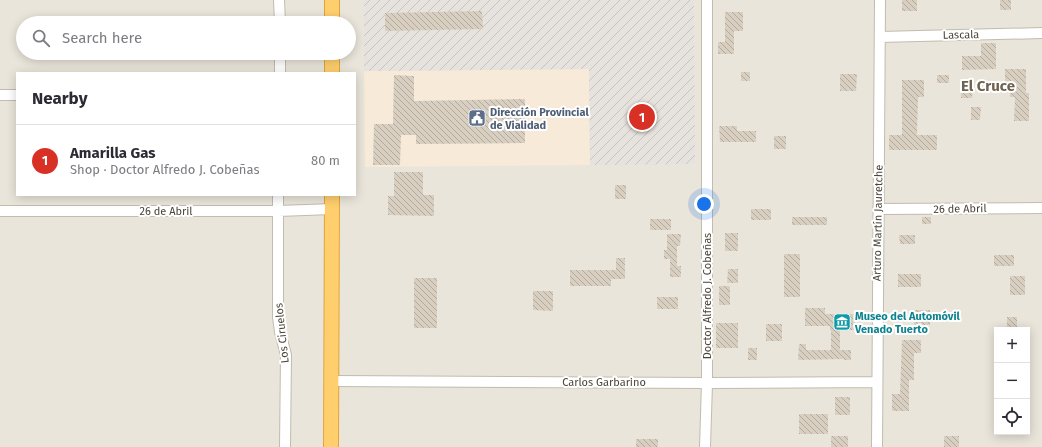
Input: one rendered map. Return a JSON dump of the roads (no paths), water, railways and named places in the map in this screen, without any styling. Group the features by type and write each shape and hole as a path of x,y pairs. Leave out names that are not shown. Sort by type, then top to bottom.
{"highway":[{"path":"332,0 332,16"},
{"path":"332,60 332,72"},
{"path":"331,447 332,196"}],"street":[{"path":"279,0 280,16"},
{"name":"Doctor Alfredo J. Cobeñas","path":"705,447 707,383 707,0"},
{"name":"Arturo Martín Jauretche","path":"877,447 880,0"},
{"name":"Lascala","path":"880,37 1042,33"},
{"path":"280,60 280,72"},
{"path":"0,95 16,95"},
{"name":"Los Ciruelos","path":"278,196 278,317 286,355 286,447"},
{"name":"26 de Abril","path":"878,210 1042,208"},
{"name":"26 de Abril","path":"0,210 278,212 332,209"},
{"name":"Carlos Garbarino","path":"332,380 707,383 877,382"}],"place":[{"name":"Amarilla Gas","path":"642,117"},
{"name":"Dirección Provincial de Vialidad","path":"477,118"},
{"name":"Museo del Automóvil Venado Tuerto","path":"842,322"}],"district":[{"name":"El Cruce","path":"988,86"}]}
